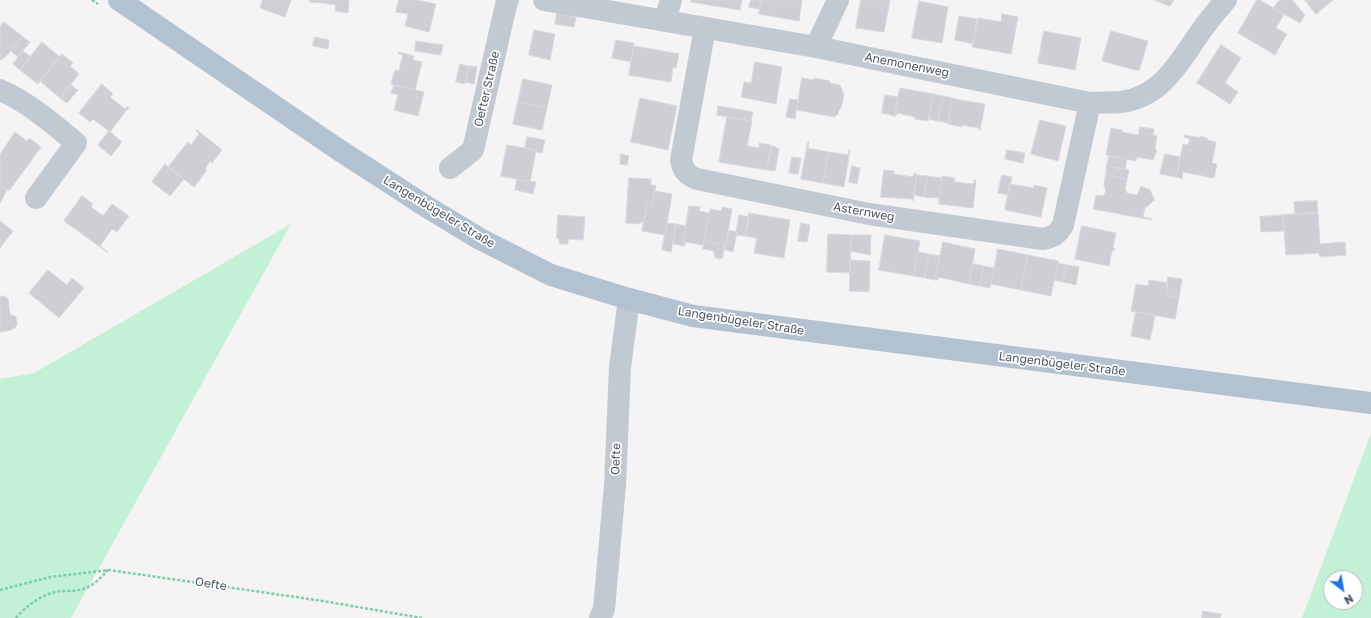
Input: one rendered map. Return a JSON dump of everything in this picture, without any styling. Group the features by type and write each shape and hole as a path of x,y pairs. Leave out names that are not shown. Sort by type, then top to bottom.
{"main road":[{"name":"Langenbügeler Straße","path":"119,0 343,152 427,207 480,239 551,275 629,299 693,316 1371,403"}],"street":[{"name":"Oefter Straße","path":"450,168 473,150 508,0"},
{"name":"Anemonenweg","path":"544,0 668,10 705,28 816,47 1090,102 1122,102 1139,97 1154,89 1178,66 1202,30 1226,0"},
{"path":"816,47 838,0"},
{"name":"Asternweg","path":"705,28 681,160 683,169 688,175 697,179 869,214 1043,239 1052,237 1059,232 1063,225 1090,102"},
{"path":"0,90 45,117 76,142 36,198"},
{"name":"Oefte","path":"600,618 604,609 615,493 620,367 629,299"}],"path":[{"path":"92,0 98,4"},
{"path":"16,618 25,608 45,596 56,592 71,591 87,587 108,570"},
{"name":"Oefte","path":"0,590 50,577 108,570 323,601 422,618"}],"green space":[{"path":"291,224 71,618 0,618 0,379 34,373"},
{"path":"1371,433 1371,618 1302,618"}],"building":[{"path":"263,0 291,0 285,17 260,8"},
{"path":"310,0 322,0 322,3 310,2"},
{"path":"322,0 349,0 348,13 335,11 336,5 322,3"},
{"path":"399,0 417,0 436,4 429,32 405,26 408,14 396,12"},
{"path":"691,0 742,0 740,10 691,2"},
{"path":"751,0 761,0 759,9 749,7"},
{"path":"761,0 802,0 799,21 759,14"},
{"path":"861,0 890,0 884,32 856,28"},
{"path":"1155,0 1174,0 1170,6"},
{"path":"1257,0 1260,0 1284,14 1276,28 1287,34 1275,55 1238,33"},
{"path":"1280,0 1292,0 1305,15 1300,23 1273,8"},
{"path":"1305,0 1333,0 1316,14"},
{"path":"919,1 948,7 942,43 912,38"},
{"path":"557,13 576,17 574,27 555,24"},
{"path":"1002,14 1018,17 1011,54 972,47 978,18 1001,22"},
{"path":"959,16 977,19 973,44 955,40"},
{"path":"4,22 22,36 8,54 0,61 0,27"},
{"path":"534,30 555,34 550,60 529,55"},
{"path":"1044,31 1081,38 1075,70 1038,63"},
{"path":"1111,31 1148,41 1139,71 1102,61"},
{"path":"22,36 30,42 18,57 11,51"},
{"path":"315,37 329,40 328,49 313,46"},
{"path":"616,40 634,43 631,62 612,58"},
{"path":"416,41 443,45 441,55 415,51"},
{"path":"42,42 60,57 38,84 20,70"},
{"path":"1221,45 1241,58 1225,83 1238,92 1230,104 1197,83"},
{"path":"634,46 679,54 676,68 673,67 671,82 629,75"},
{"path":"23,51 30,56 20,70 13,64"},
{"path":"399,52 414,56 413,60 422,62 415,90 391,84 395,70 399,71 403,55 398,54"},
{"path":"62,54 73,63 70,66 79,74 60,98 40,81"},
{"path":"755,62 782,67 776,104 741,97 744,82 751,83"},
{"path":"460,64 469,66 465,84 456,82"},
{"path":"469,66 477,67 474,84 465,82"},
{"path":"802,78 814,80 815,78 840,85 844,95 838,114 834,117 797,110"},
{"path":"523,79 552,85 547,108 518,102"},
{"path":"102,84 113,94 110,97 125,109 128,106 129,107 110,132 93,119 90,122 79,113"},
{"path":"71,85 78,90 67,103 60,98"},
{"path":"394,85 424,92 418,116 394,110 398,95 391,93"},
{"path":"900,88 933,94 928,121 915,119 915,117 897,113 895,116"},
{"path":"933,94 943,96 938,121 929,119"},
{"path":"885,95 898,97 895,116 882,113"},
{"path":"943,96 952,98 948,123 938,121"},
{"path":"640,98 677,106 668,150 631,142"},
{"path":"952,98 985,104 980,130 979,128 948,124"},
{"path":"790,99 798,100 795,119 786,117"},
{"path":"518,102 547,108 542,130 513,124"},
{"path":"718,106 753,112 751,121 717,115"},
{"path":"727,117 752,121 747,146 759,148 759,143 771,145 767,170 719,162"},
{"path":"1040,120 1066,126 1058,161 1031,154"},
{"path":"1140,127 1154,129 1153,135 1157,136 1155,150 1157,150 1153,160 1137,157 1136,161 1106,155 1111,128 1138,135"},
{"path":"197,130 222,150 212,163 210,161 205,169 207,170 194,187 168,167 188,142 191,145 199,134 196,131"},
{"path":"109,131 122,142 111,156 98,145"},
{"path":"15,132 27,141 29,138 41,147 9,191 0,185 0,155"},
{"path":"1185,135 1200,138 1200,136 1207,138 1207,140 1216,142 1212,163 1217,164 1214,178 1183,172 1182,179 1176,177 1183,144 1188,145 1190,139 1184,137"},
{"path":"527,137 545,140 542,153 525,148"},
{"path":"808,142 808,148 828,152 823,183 801,179"},
{"path":"507,145 536,150 530,182 501,176"},
{"path":"771,146 779,149 778,156 770,154"},
{"path":"849,150 844,187 823,183 828,152 848,155"},
{"path":"1007,150 1025,153 1023,163 1005,159"},
{"path":"621,154 629,156 627,165 620,164"},
{"path":"770,154 778,156 775,171 767,170"},
{"path":"1165,154 1180,157 1176,177 1160,174"},
{"path":"1109,156 1127,159 1125,170 1107,166"},
{"path":"792,157 801,158 798,174 789,173"},
{"path":"165,164 184,179 170,196 152,182"},
{"path":"852,166 860,168 857,184 849,182"},
{"path":"1107,166 1129,170 1127,179 1106,175"},
{"path":"884,170 894,171 894,174 913,177 914,173 917,174 913,201 912,199 881,197"},
{"path":"917,175 928,176 924,197 914,195"},
{"path":"1002,175 1012,177 1008,195 998,193"},
{"path":"1106,175 1127,179 1125,189 1127,193 1137,195 1141,186 1150,190 1155,201 1154,200 1147,207 1145,207 1143,217 1152,220 1093,209 1096,195 1103,196 1106,191 1104,186"},
{"path":"928,176 942,178 939,198 924,197"},
{"path":"942,176 955,178 954,182 974,184 974,180 976,180 973,208 939,204"},
{"path":"629,178 651,179 651,185 656,186 652,205 647,204 644,222 640,222 640,224 626,223"},
{"path":"517,179 536,182 533,194 515,190"},
{"path":"1010,184 1033,188 1034,185 1047,188 1041,217 1005,210"},
{"path":"0,185 7,190 0,203"},
{"path":"655,191 672,194 665,235 642,231 647,204 652,205"},
{"path":"82,196 93,204 91,207 103,216 112,204 129,216 117,232 112,229 100,246 108,252 64,221"},
{"path":"1317,201 1318,213 1295,214 1294,202"},
{"path":"689,206 700,207 699,211 709,213 703,245 685,242 683,246"},
{"path":"722,207 732,209 725,250 723,250 724,245 704,241 710,209 721,211"},
{"path":"749,213 790,220 784,258 754,253 757,238 745,236"},
{"path":"1318,213 1320,244 1345,242 1346,255 1320,257 1319,253 1286,255 1283,215"},
{"path":"558,215 585,217 583,240 568,239 568,244 559,244 559,238 557,238"},
{"path":"739,215 749,217 745,236 736,235"},
{"path":"1283,215 1284,231 1261,232 1260,217"},
{"path":"0,221 13,231 0,248"},
{"path":"667,223 676,224 671,252 662,250"},
{"path":"801,223 810,225 807,242 798,241"},
{"path":"676,224 686,226 683,246 673,244"},
{"path":"1082,226 1116,233 1113,248 1115,248 1114,251 1112,251 1109,266 1075,259"},
{"path":"729,230 737,232 733,252 725,250"},
{"path":"828,234 851,235 850,273 827,272"},
{"path":"851,235 871,235 870,255 851,251"},
{"path":"885,235 920,241 914,276 879,270"},
{"path":"704,241 724,245 723,257 720,259 716,258 714,251 703,249"},
{"path":"943,242 975,249 969,284 938,277 938,280 935,280"},
{"path":"998,249 1028,255 1021,290 991,284"},
{"path":"918,252 929,254 925,278 914,276"},
{"path":"929,254 940,256 935,280 925,278"},
{"path":"1028,255 1058,261 1051,296 1021,290"},
{"path":"850,260 870,261 869,292 850,291"},
{"path":"1058,263 1067,265 1063,282 1054,280"},
{"path":"973,264 984,266 980,286 969,284"},
{"path":"1067,265 1079,267 1076,285 1063,282"},
{"path":"984,266 994,268 990,288 980,286"},
{"path":"48,270 67,285 72,278 84,288 59,318 29,293"},
{"path":"1168,277 1182,279 1179,298 1166,295"},
{"path":"1149,280 1168,283 1166,295 1179,298 1175,319 1131,311 1136,284 1148,286"},
{"path":"4,296 8,299 10,315 16,317 17,325 14,329 11,329 12,330 0,332 0,297"},
{"path":"1136,312 1155,316 1150,340 1131,336"},
{"path":"1203,611 1221,614 1220,618 1202,618"}]}
